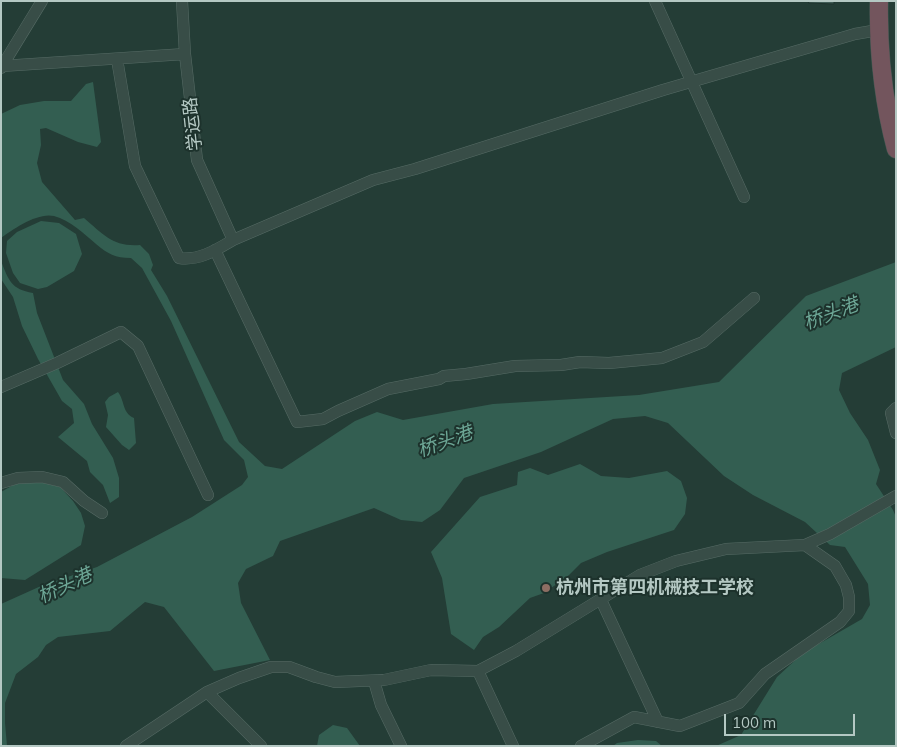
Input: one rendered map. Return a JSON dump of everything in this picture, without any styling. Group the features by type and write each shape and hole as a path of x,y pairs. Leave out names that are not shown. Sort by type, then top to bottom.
{"highway":[{"path":"879,1 878,30 882,83 896,149"}],"street":[{"path":"2,67 42,1"},
{"name":"学运路","path":"182,1 185,54 196,160 233,240"},
{"path":"655,1 744,197"},
{"path":"117,58 135,166 179,258 191,260 372,180 415,169 663,90 855,34 878,30"},
{"path":"2,67 185,54"},
{"path":"215,250 297,422 323,419 388,389 439,379 444,376 515,366 561,365 580,362 609,363 662,358 703,342 754,298"},
{"path":"1,386 57,363 121,332 138,346 208,495"},
{"path":"896,408 891,413 896,433"},
{"path":"1,483 18,478 42,477 63,482 102,514"},
{"path":"126,746 207,692 271,667 289,667 335,682 374,681 431,670 478,671 516,651 640,576 676,561 726,549 805,545 830,534 896,496"},
{"path":"581,746 634,717 680,726 739,704 765,674 840,622 848,611 849,597 846,585 835,566 805,545"},
{"path":"601,600 658,722"},
{"path":"478,671 513,746"},
{"path":"374,681 381,705 401,746"},
{"path":"207,692 261,746"}],"water":[{"name":"桥头港","path":"93,82 101,142 97,147 78,142 46,128 40,129 41,145 37,163 42,182 75,220 84,218 109,239 123,244 140,245 149,254 153,265 151,270 167,296 239,442 265,466 282,469 355,421 377,412 403,420 493,404 639,395 719,382 806,296 896,262 896,347 842,373 839,390 850,413 868,440 880,470 876,484 896,517 896,746 716,746 741,735 777,677 803,653 862,619 870,605 868,584 845,547 830,545 805,522 753,495 724,476 668,423 645,416 613,419 541,452 464,478 440,510 422,522 401,520 374,508 280,541 273,556 246,569 238,583 241,603 270,660 214,671 164,607 145,602 110,631 58,637 46,645 38,657 16,674 5,703 7,746 1,746 1,604 41,586 97,567 192,517 242,485 248,477 244,460 224,440 171,321 142,268 131,258 108,253 71,224 54,216 41,216 33,219 1,238 1,114 20,105 44,101 71,101 86,84"},
{"path":"41,221 59,223 76,234 82,254 74,271 47,287 38,289 20,283 13,273 6,253 7,241 17,232"},
{"path":"1,261 6,274 15,286 33,293 37,313 63,380 84,404 92,424 113,458 119,478 119,497 110,503 103,485 90,472 87,461 58,437 74,423 72,409 62,401 22,326 13,297 1,279"},
{"path":"118,392 127,413 134,418 136,443 129,450 106,427 108,415 105,402 109,397"},
{"path":"580,464 601,476 629,478 667,471 681,481 687,498 685,514 674,530 607,552 581,563 568,576 544,593 530,598 499,627 483,637 474,650 451,634 442,578 431,552 480,497 517,485 518,472 530,468 548,475"},
{"path":"35,480 60,487 73,501 81,513 85,526 81,545 25,580 1,578 1,492 15,484"},
{"path":"333,725 347,728 360,746 317,746 319,735"},
{"path":"638,740 656,741 662,746 613,746 617,743"}],"building":[{"path":"809,1 834,1 834,4 809,3"}],"place":[{"name":"杭州市第四机械技工学校","path":"546,588"}]}
